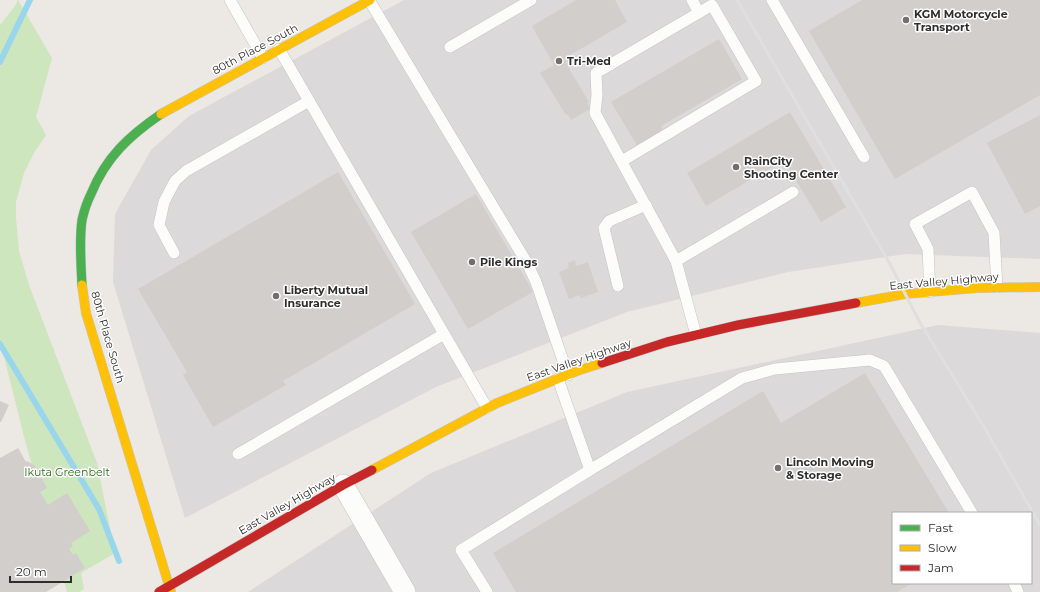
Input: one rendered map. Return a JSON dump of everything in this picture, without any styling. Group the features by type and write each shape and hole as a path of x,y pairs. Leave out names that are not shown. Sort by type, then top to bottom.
{"main road":[{"name":"80th Place South","path":"170,589 86,313 82,295 80,274 83,218 89,199 105,164 121,145 140,128 162,113 370,0"},
{"name":"East Valley Highway","path":"159,592 170,589 343,485 497,402 563,377 667,342 738,326 905,294 977,288 1040,287"}],"street":[{"path":"343,485 405,592"}],"lane":[{"path":"230,0 264,58"},
{"path":"370,0 527,263 536,282 590,470"},
{"path":"450,47 531,0"},
{"path":"692,0 699,13"},
{"path":"772,0 864,158"},
{"path":"622,161 756,81 712,5 596,73 596,113 676,261 696,336"},
{"path":"279,50 487,408"},
{"path":"174,252 159,225 164,202 175,181 186,171 309,101"},
{"path":"676,261 793,192"},
{"path":"930,292 928,249 915,224 972,192 994,233 997,287"},
{"path":"618,286 604,228 609,221 646,205"},
{"path":"238,454 444,334"},
{"path":"487,592 461,550 742,378 775,369 870,360 884,366 971,512"}],"shaded area":[{"path":"404,0 1040,0 1040,259 905,254 788,272 627,312 436,387 185,518 113,282 115,214 151,150 189,116"},
{"path":"938,325 1040,333 1040,592 248,592 431,473 627,392"}],"green space":[{"name":"Ikuta Greenbelt","path":"18,0 52,58 36,117 46,135 34,153 24,173 16,202 19,251 29,285 97,463 115,553 81,573 84,589 79,592 67,592 23,433 0,341 0,25"}],"building":[{"name":"Tri-Med","path":"576,0 615,0 627,22 565,58 567,65 589,102 587,103 590,109 571,120 568,114 566,115 540,73 554,65 532,26"},
{"path":"862,0 1040,0 1040,95 895,179 809,31"},
{"path":"719,39 742,79 661,126 664,132 638,147 611,102"},
{"name":"RainCity Shooting Center","path":"790,112 846,207 821,222 784,160 706,206 687,173"},
{"path":"1040,115 1040,206 1025,214 987,143"},
{"name":"Liberty Mutual Insurance","path":"338,172 415,304 283,381 286,385 213,427 183,375 187,372 138,289"},
{"name":"Pile Kings","path":"476,194 533,292 468,329 411,232"},
{"path":"575,260 576,266 588,262 598,292 581,298 579,295 569,299 559,272 569,268 568,263"},
{"name":"Lincoln Moving & Storage","path":"865,373 948,512 892,512 892,584 910,584 897,592 516,592 493,553 763,391 781,423"},
{"path":"0,401 9,405 1,422 0,422"},
{"path":"18,448 26,462 27,461 34,465 47,488 40,492 48,505 67,493 90,531 71,543 73,546 69,549 73,555 76,553 85,568 46,592 0,592 0,458"}],"waterway":[{"path":"0,62 30,0"},
{"path":"0,344 99,509 119,561"}],"railway":[{"path":"737,0 890,264 919,321 984,427 1040,525"}],"traffic: fast":[{"path":"82,285 80,244 82,220 87,203 97,181 111,158 120,148 161,114"}],"traffic: slow":[{"path":"161,114 370,0"},
{"path":"82,285 86,313 171,592"},
{"path":"856,303 905,294 977,288 1040,287"},
{"path":"372,470 497,403 577,371 602,363"}],"traffic: jam":[{"path":"602,363 667,342 738,325 856,303"},
{"path":"159,592 343,485 372,470"}],"place":[{"name":"KGM Motorcycle Transport","path":"906,20"},
{"name":"Tri-Med","path":"559,61"},
{"name":"RainCity Shooting Center","path":"736,167"},
{"name":"Pile Kings","path":"472,262"},
{"name":"Liberty Mutual Insurance","path":"276,296"},
{"name":"Lincoln Moving & Storage","path":"778,468"}]}
